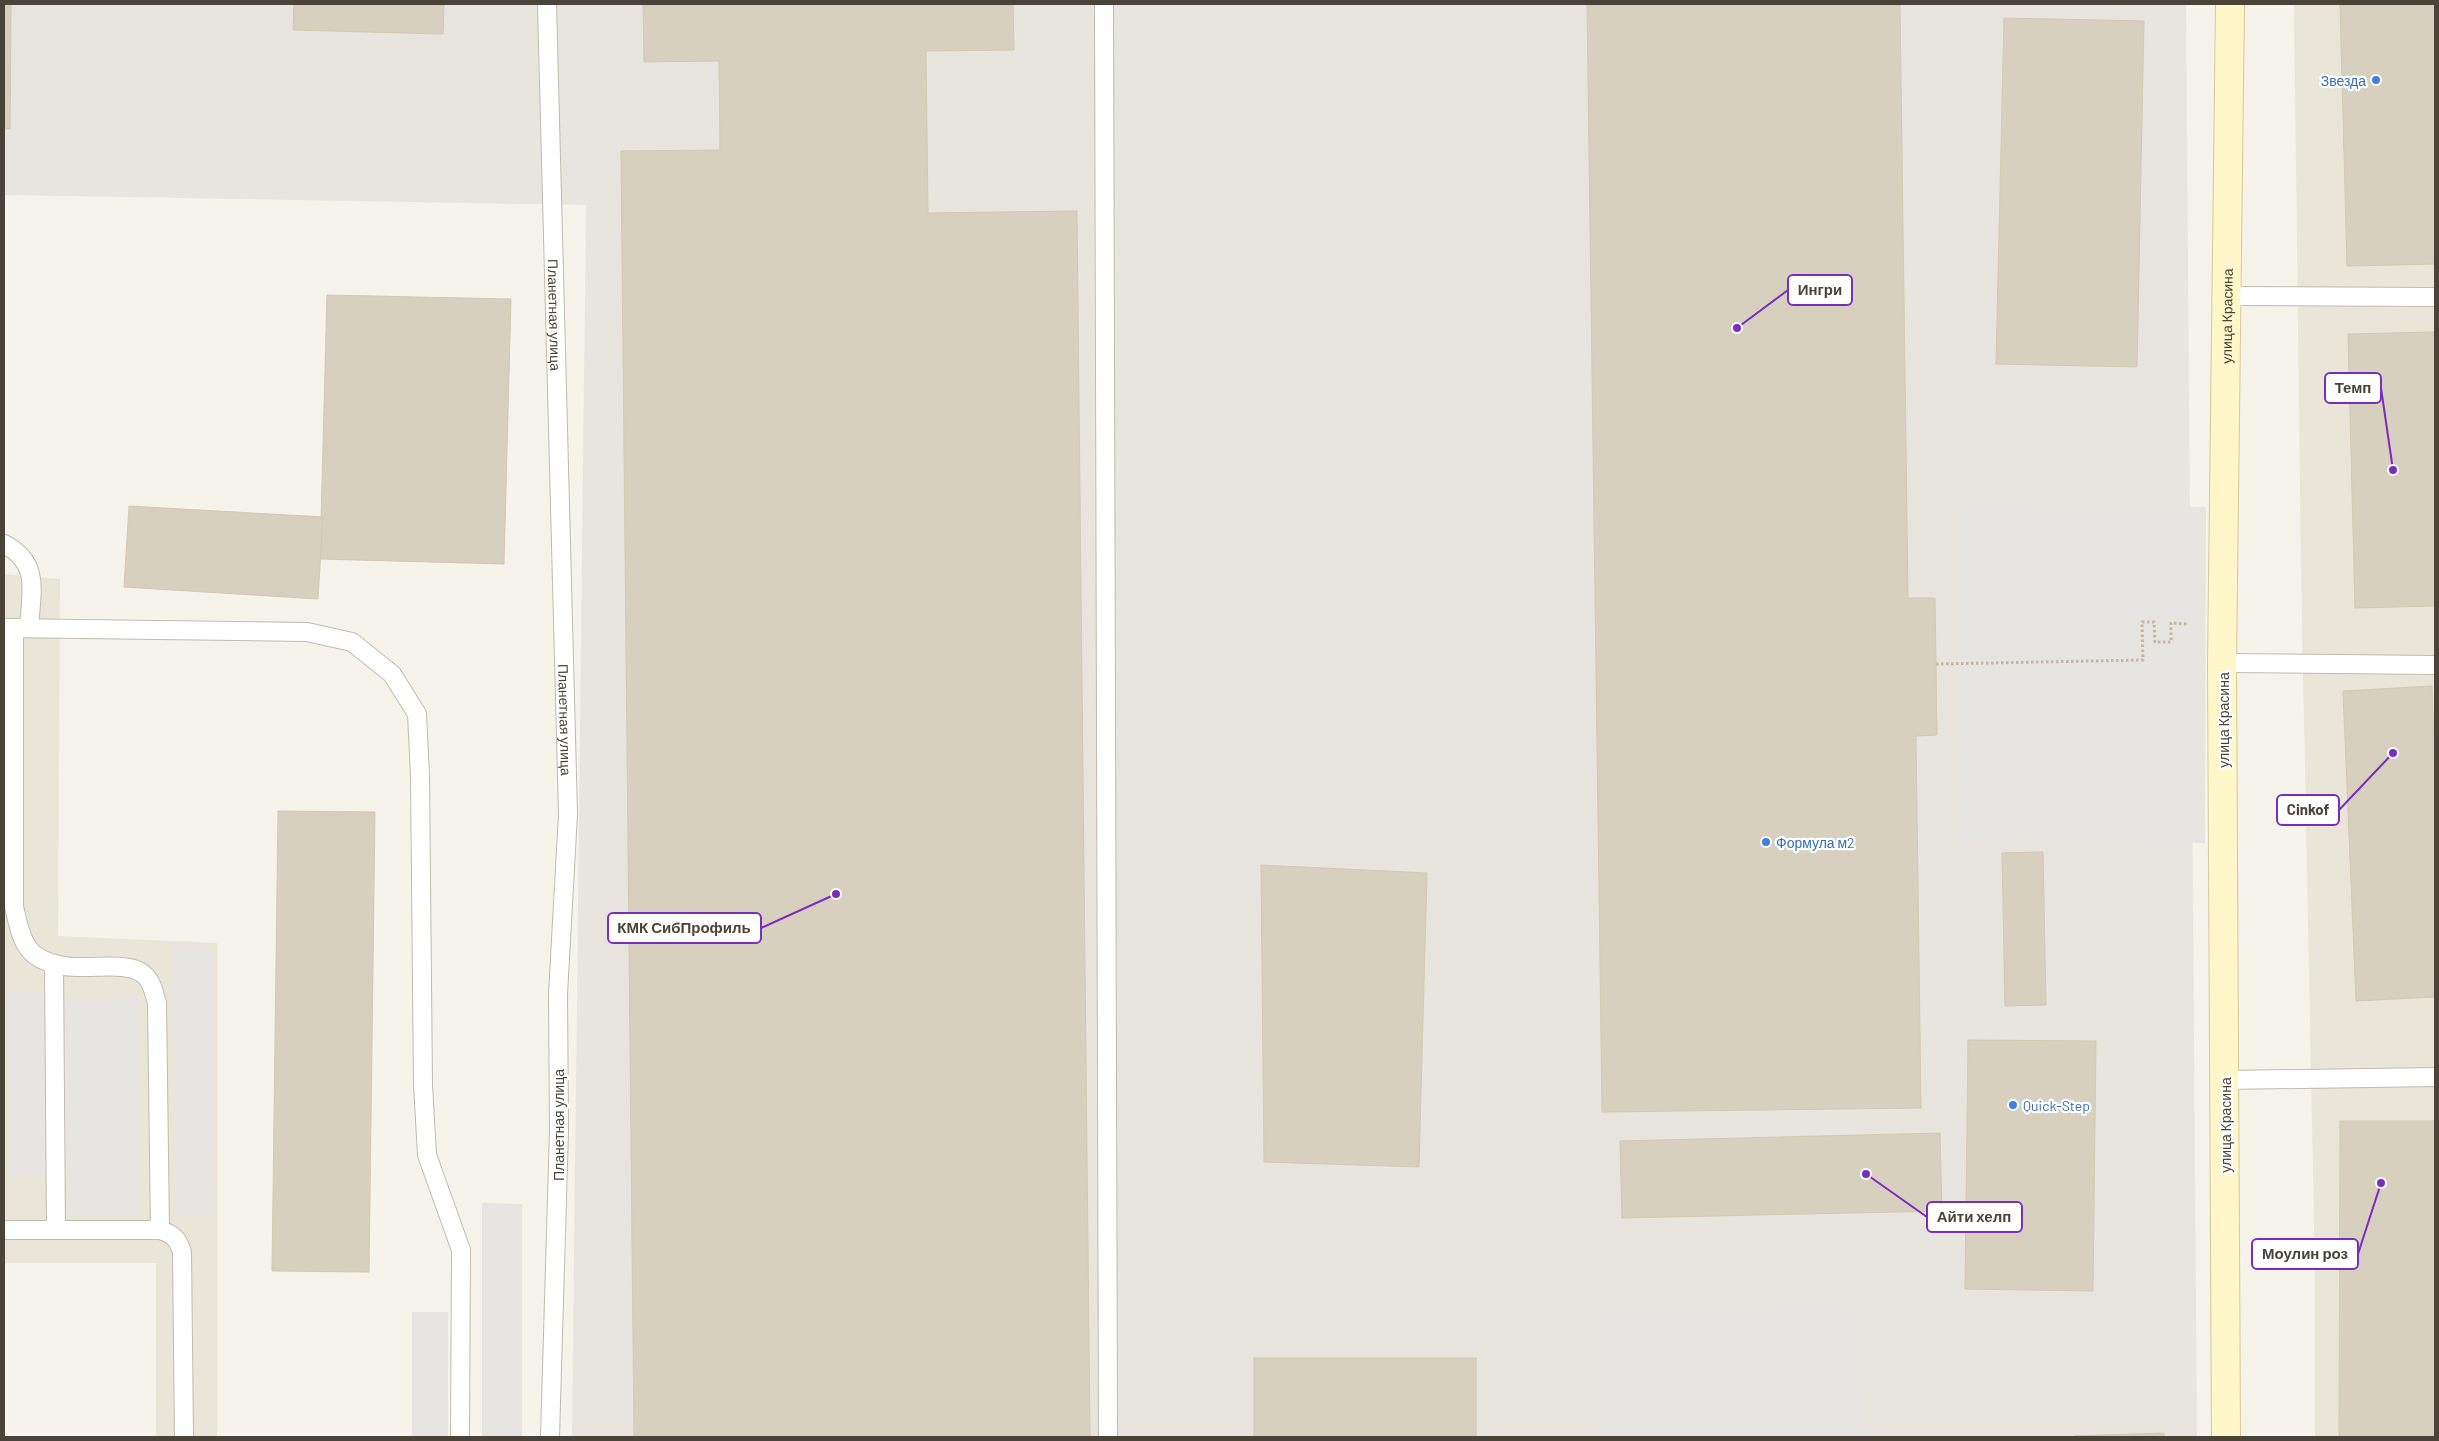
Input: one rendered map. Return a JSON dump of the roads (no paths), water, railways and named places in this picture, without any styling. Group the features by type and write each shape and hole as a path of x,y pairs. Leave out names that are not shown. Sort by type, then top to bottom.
{"street":[{"name":"улица Красина","path":"2226,1437 2222,663 2230,4"}],"lane":[{"name":"Планетная улица","path":"547,4 568,814 558,994 559,1130 550,1437"},
{"path":"1104,4 1108,1437"},
{"path":"2226,296 2435,297"},
{"path":"4,544 13,548 28,563 32,579 16,628 14,907 11,922 34,954 54,964 77,968 127,968 142,973 152,985 157,1003 160,1230"},
{"path":"16,628 308,632 352,642 392,674 417,714 420,775 423,1085 427,1155 460,1250 460,1437"},
{"path":"2222,663 2435,665"},
{"path":"54,964 56,1230"},
{"path":"2225,1080 2435,1077"},
{"path":"4,1230 160,1230 172,1234 179,1242 182,1252 184,1437"}],"place":[{"name":"Звезда","path":"2376,80"},
{"name":"Ингри","path":"1737,328"},
{"name":"Темп","path":"2393,470"},
{"name":"Cinkof","path":"2393,753"},
{"name":"Формула м2","path":"1766,842"},
{"name":"КМК СибПрофиль","path":"836,894"},
{"name":"Quick-Step","path":"2013,1105"},
{"name":"Айти хелп","path":"1866,1174"},
{"name":"Моулин роз","path":"2381,1183"}]}
